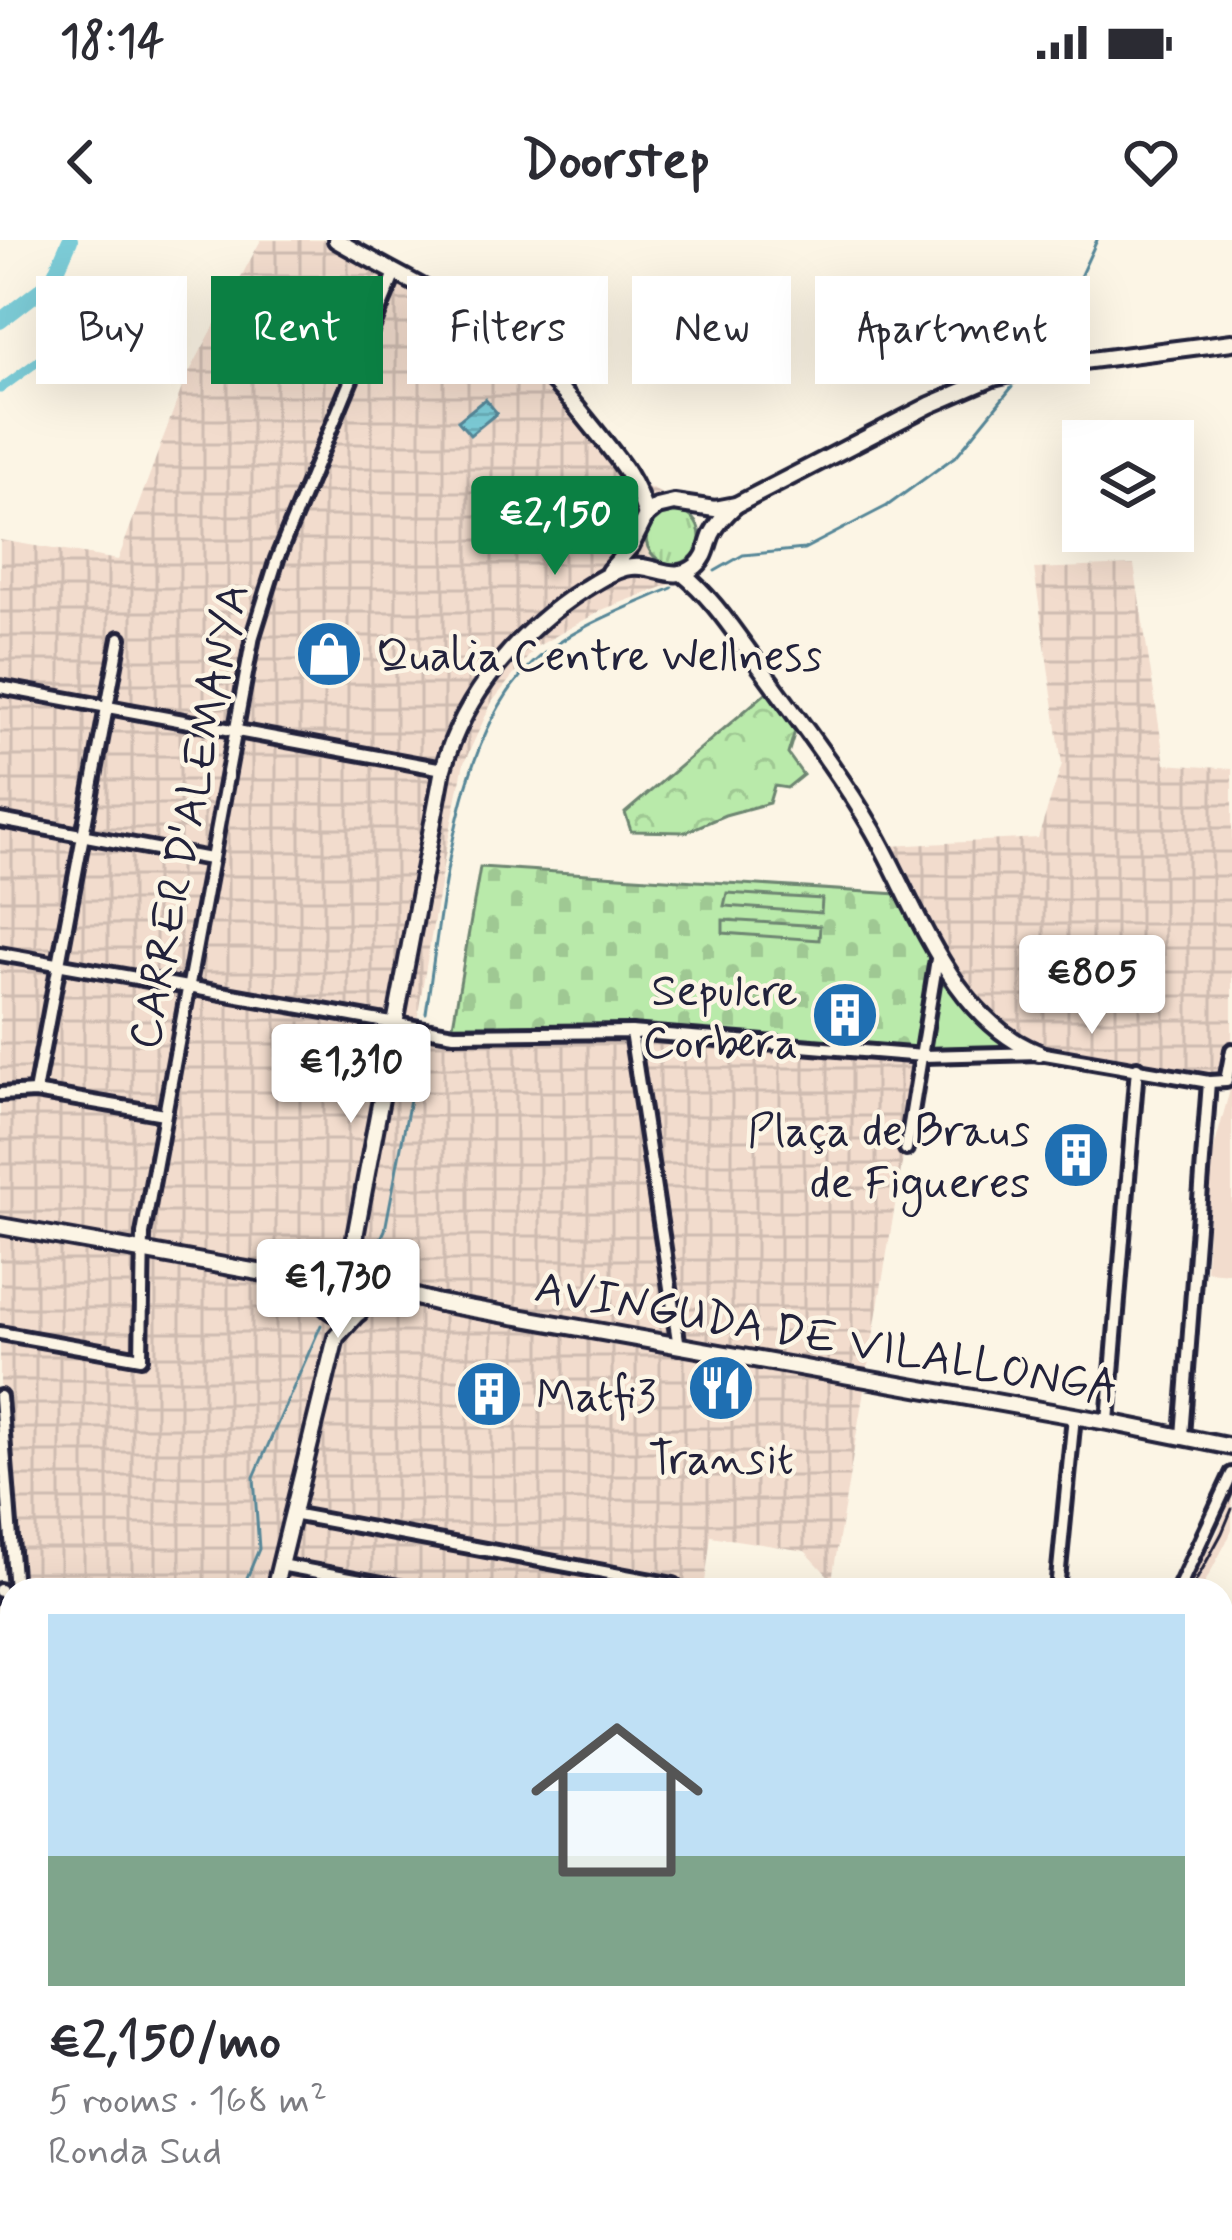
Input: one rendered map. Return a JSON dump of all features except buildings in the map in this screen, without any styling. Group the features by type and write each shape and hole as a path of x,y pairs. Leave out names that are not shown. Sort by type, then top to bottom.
{"main road":[{"path":"336,240 470,315 537,365 580,410 638,487 646,517"},
{"path":"638,487 690,507 736,505 930,405 993,378 1051,365 1232,342"},
{"path":"604,576 638,535 646,517 671,503"},
{"path":"710,598 702,560 709,538 736,505"},
{"path":"690,507 704,520 709,538"},
{"path":"638,535 641,552 651,566 665,573 682,573 702,560"},
{"path":"336,1337 374,1292 356,1237 443,770 465,714 536,623 604,576 651,566"},
{"path":"682,573 710,598 871,827 963,993 1007,1035 1039,1053"},
{"path":"0,1226 275,1275 305,1274 352,1259 367,1269"},
{"path":"277,1578 336,1337 317,1280 356,1237"},
{"name":"AVINGUDA DE VILALLONGA","path":"367,1269 392,1291 410,1297 1232,1447"},
{"path":"275,1275 305,1288 341,1316 362,1310"},
{"name":"AVINGUDA DE VILALLONGA","path":"362,1310 381,1298 410,1297"}],"street":[{"name":"CARRER D'ALEMANYA","path":"0,1333 141,1358 143,1234 253,636 267,587 395,273"},
{"path":"35,1092 120,638"},
{"path":"0,687 443,770"},
{"path":"0,820 210,859"},
{"path":"906,1149 938,953"},
{"path":"0,954 454,1034 631,1033 923,1056 1039,1053 1209,1082 1226,1081 1232,1050"},
{"path":"631,1033 679,1347"},
{"path":"997,1054 1006,1048 1007,1035"},
{"path":"1108,1422 1137,1068"},
{"path":"1181,1436 1209,1082"},
{"path":"0,1094 35,1092 164,1114"},
{"path":"0,1396 14,1578"},
{"path":"1059,1578 1074,1416"},
{"path":"1184,1578 1232,1474"},
{"path":"292,1514 629,1578"},
{"path":"280,1565 350,1578"}],"shaded area":[{"path":"261,240 347,240 411,276 407,276 407,384 553,384 612,442 642,484 664,495 671,584 604,609 536,647 492,702 464,763 417,1020 498,1028 625,1027 921,1048 937,938 890,846 1038,838 1062,764 1034,569 1134,565 1165,764 1232,769 1232,1079 1047,1050 921,1051 832,1578 805,1551 711,1536 706,1578 14,1578 0,1397 0,540 118,560 183,384 211,332 211,384 383,384 383,276 241,276"},
{"path":"1232,1082 1232,1273 1206,1271 1211,1160"},
{"path":"1232,1496 1229,1537 1207,1578 1193,1578"}],"green space":[{"path":"673,510 692,518 700,537 692,556 673,564 654,556 646,537 654,518"},
{"path":"767,692 795,731 788,754 803,775 787,788 774,786 769,803 686,832 631,831 625,813"},
{"path":"480,867 898,894 931,959 919,1048 625,1027 453,1025"},
{"path":"727,893 822,899 821,913 724,906"},
{"path":"723,920 820,926 819,940 723,933"},
{"path":"941,981 1001,1041 1000,1050 930,1050"},
{"path":"345,1265 361,1271 367,1287 361,1303 345,1309 329,1303 323,1287 329,1271"}],"water":[{"path":"485,399 497,413 470,435 458,421"}],"waterway":[{"path":"0,321 52,281 70,240"},
{"path":"1080,276 1097,240"},
{"path":"0,389 36,363"},
{"path":"715,571 743,555 804,549 887,506 957,455 1012,387"},
{"path":"426,1013 456,827 485,734 506,695 533,663 564,639 672,588"},
{"path":"376,1249 385,1230 420,1047"},
{"path":"247,1578 259,1549 254,1477 321,1325"}],"railway":[{"path":"1198,1578 1232,1509"}],"place":[{"name":"Qualia Centre Wellness","path":"329,654"},
{"name":"Sepulcre Corbera","path":"845,1015"},
{"name":"Plaça de Braus de Figueres","path":"1076,1155"},
{"name":"Transit","path":"721,1388"},
{"name":"Matfi3","path":"489,1394"}]}
